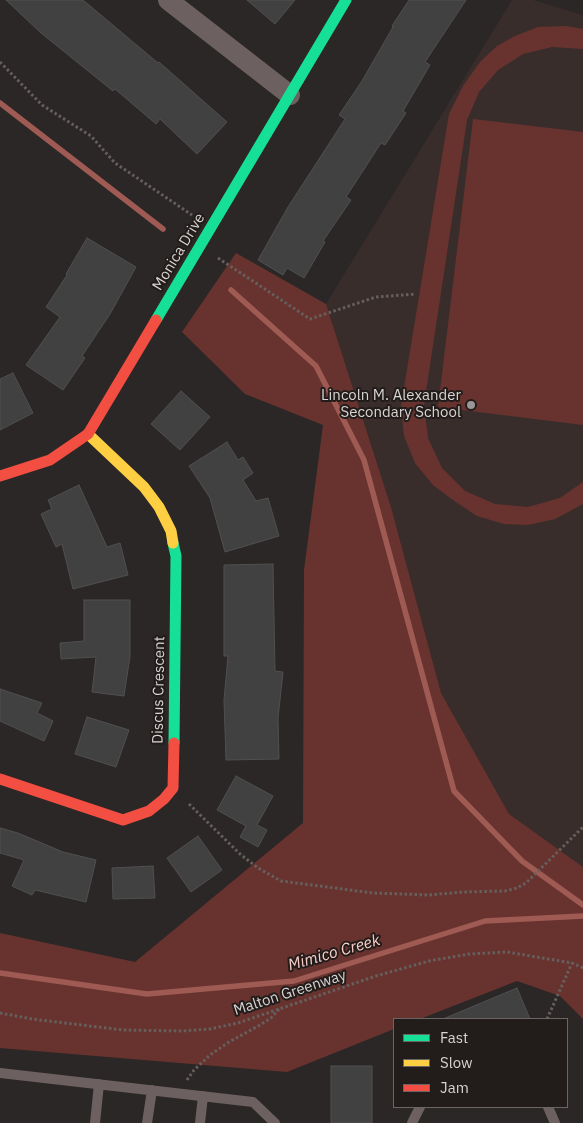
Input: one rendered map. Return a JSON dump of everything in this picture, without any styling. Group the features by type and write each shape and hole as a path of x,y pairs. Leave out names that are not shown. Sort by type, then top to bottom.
{"street":[{"path":"168,0 290,95"},
{"name":"Monica Drive","path":"0,476 50,460 88,434 346,0"},
{"name":"Discus Crescent","path":"88,434 144,487 159,507 171,531 176,556 173,788"},
{"path":"0,779 123,820 148,811 164,799 173,788"}],"lane":[{"path":"0,1073 253,1102 276,1123"},
{"path":"95,1123 99,1084"},
{"path":"147,1123 152,1090"},
{"path":"200,1123 203,1096"},
{"path":"412,1123 420,1108"},
{"path":"548,1108 555,1123"}],"path":[{"path":"0,62 42,105 91,136 115,162 181,209 212,226"},
{"path":"215,256 310,319 376,298 416,294"},
{"path":"173,788 240,854 258,868 281,881 373,893 430,895 505,891 517,888 526,882 583,826"},
{"name":"Malton Greenway","path":"0,1013 32,1019 123,1030 182,1031 210,1029 238,1023 420,964 469,954 507,952 572,963 583,968"},
{"path":"547,1018 572,963"},
{"path":"179,1094 194,1070 210,1055 271,1018 281,1008"}],"shaded area":[{"name":"Lincoln M. Alexander Secondary School","path":"512,0 533,0 583,15 583,867 509,814 441,693 391,507 326,304"},
{"path":"566,26 583,29 583,49 552,47 523,54 498,70 479,92 467,120 424,405 428,438 442,468 465,491 495,504 528,507 560,498 583,482 583,504 555,519 528,525 504,524 477,516 433,485 415,463 404,436 401,406 449,114 463,86 480,62 497,46 515,36 538,27"},
{"path":"473,119 583,132 583,425 438,407"},
{"path":"236,253 326,304 391,507 441,693 509,814 583,867 583,1019 560,996 517,981 423,1018 393,1018 393,1029 287,1072 0,1048 0,933 135,962 303,823 304,570 323,425 245,394 182,332"}],"building":[{"path":"6,0 83,0 159,62 227,122 197,154 160,119 156,124 115,89 113,91 41,33"},
{"path":"247,0 295,0 275,24"},
{"path":"409,0 466,0 425,62 430,65 403,111 406,113 385,145 381,143 346,197 351,200 323,241 325,242 304,278 287,268 283,275 258,260 288,207 345,119 339,115 362,81 392,26"},
{"path":"87,238 136,267 110,314 82,356 85,358 63,390 26,365 60,317 46,307 67,275"},
{"path":"13,373 33,413 0,430 0,379"},
{"path":"181,391 210,417 180,450 151,424"},
{"path":"227,442 238,460 243,457 253,473 243,480 256,501 268,498 279,536 225,552 210,498 189,466"},
{"path":"79,485 107,547 120,543 128,575 73,589 62,544 56,547 41,514 52,509 48,500"},
{"path":"273,564 275,671 283,672 278,718 279,759 226,760 224,700 228,656 224,656 224,565"},
{"path":"84,600 130,600 130,656 124,696 92,692 96,657 61,659 60,643 84,641"},
{"path":"0,689 42,703 37,713 53,721 44,741 0,721"},
{"path":"87,717 129,730 116,767 75,754"},
{"path":"236,776 273,796 257,825 267,830 258,847 240,837 246,826 217,810"},
{"path":"0,828 18,833 63,852 96,860 86,902 35,890 32,895 12,886 24,860 0,853"},
{"path":"198,836 222,870 191,892 167,858"},
{"path":"153,866 155,898 113,899 112,868"},
{"path":"517,988 530,1018 445,1018"},
{"path":"331,1066 372,1066 372,1123 331,1123"}],"waterway":[{"path":"0,103 163,229"},
{"path":"231,290 316,366 364,460 454,791 522,861 583,905"},
{"name":"Mimico Creek","path":"0,973 147,994 294,981 485,921 583,916"}],"traffic: fast":[{"path":"156,320 346,0"},
{"path":"173,543 176,556 174,743"}],"traffic: slow":[{"path":"88,434 144,487 159,507 171,531 173,543"}],"traffic: jam":[{"path":"0,476 50,460 88,434 156,320"},
{"path":"0,779 123,820 149,811 164,799 173,788 174,743"}],"place":[{"name":"Lincoln M. Alexander Secondary School","path":"471,405"}]}
